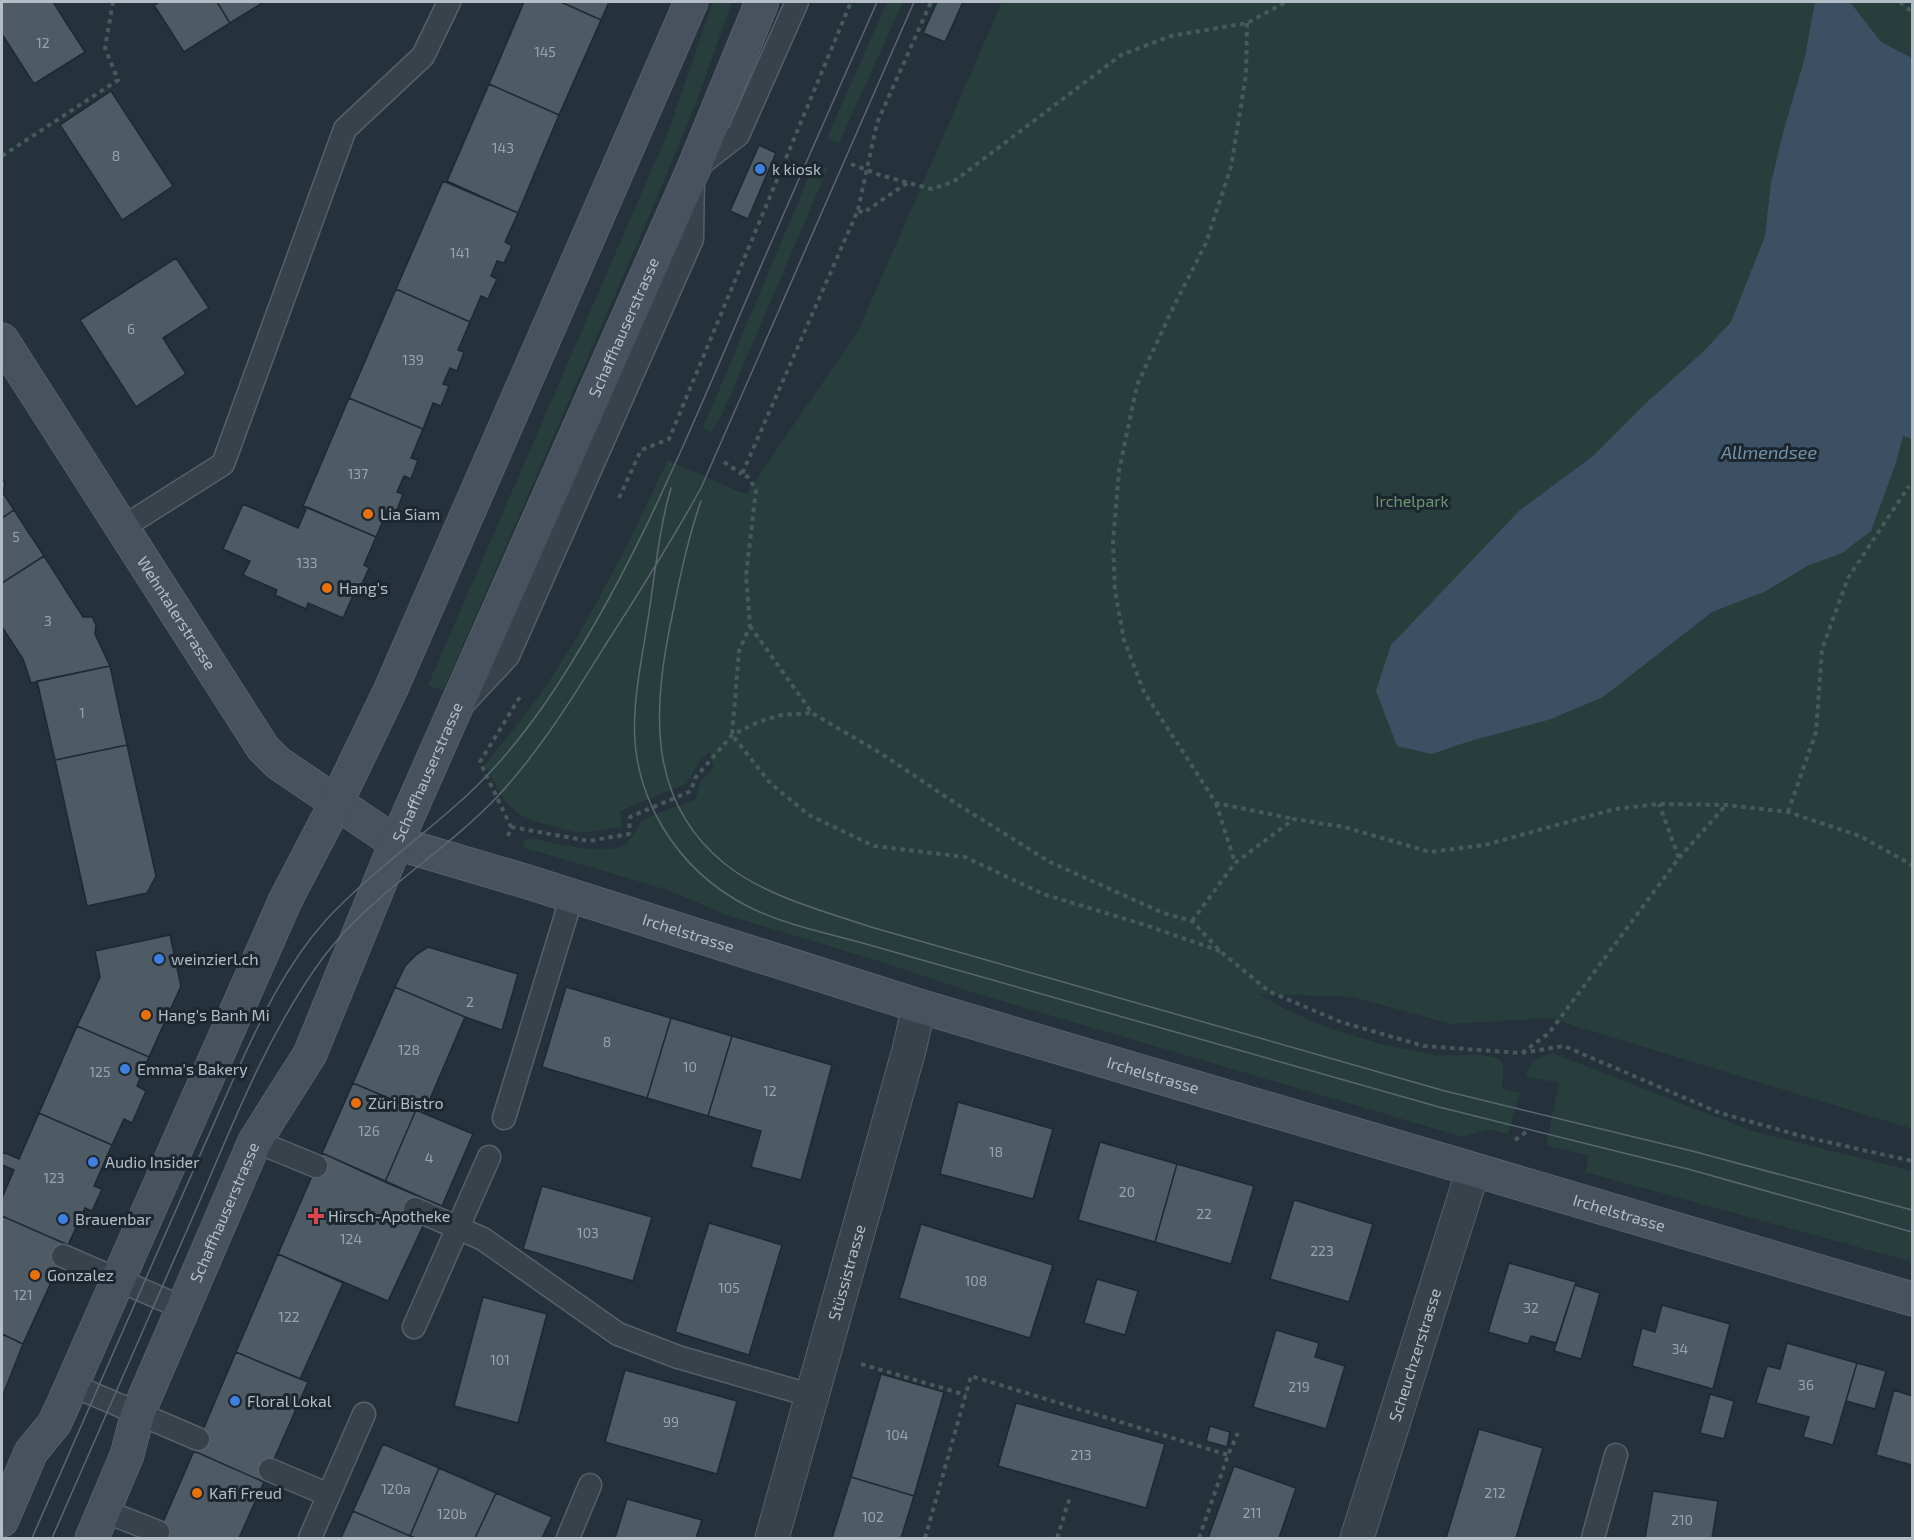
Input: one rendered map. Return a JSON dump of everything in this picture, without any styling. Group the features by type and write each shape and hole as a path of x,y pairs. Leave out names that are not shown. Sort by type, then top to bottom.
{"street":[{"path":"4,1507 31,1452 54,1424 285,901 390,691 691,2"},
{"name":"Schaffhauserstrasse","path":"98,1525 127,1455 138,1413 255,1141 310,1054 396,843 693,170 762,2"},
{"name":"Wehntalerstrasse","path":"2,340 263,748 278,763 396,843"},
{"name":"Irchelstrasse","path":"396,843 919,1006 1912,1299"},
{"name":"Stüssistrasse","path":"772,1539 909,1050 919,1006"},
{"name":"Scheuchzerstrasse","path":"1358,1539 1473,1170"}],"lane":[{"path":"122,528 223,464 345,129 423,56 449,2"},
{"path":"693,170 738,135 797,2"},
{"path":"504,1118 572,896"},
{"path":"255,1141 316,1166"},
{"path":"414,1328 489,1157"},
{"path":"415,1209 483,1239 618,1334 678,1358 813,1396"},
{"path":"63,1256 183,1308"},
{"path":"72,1385 198,1439"},
{"path":"310,1539 364,1414"},
{"path":"1593,1539 1616,1455"},
{"path":"270,1470 329,1495"},
{"path":"568,1539 590,1485"},
{"path":"98,1525 158,1532"}],"path":[{"path":"2,156 118,80 105,48 113,2"},
{"path":"669,439 795,143 851,2"},
{"path":"742,474 858,210 877,123 931,2"},
{"path":"851,164 931,189 953,182 1121,56 1171,36 1246,23 1286,2"},
{"path":"1900,2 1912,12"},
{"path":"1235,862 1216,803 1144,692 1124,640 1115,591 1113,542 1119,471 1137,385 1206,243 1231,167 1246,75 1246,23"},
{"path":"858,210 863,213 908,183"},
{"path":"724,462 748,477 756,490 746,575 750,626 739,651 732,735 771,784 809,815 874,846 965,857 1043,894 1142,924 1221,952"},
{"path":"1788,812 1816,732 1822,649 1844,588 1848,578 1909,486"},
{"path":"750,626 812,713 882,754 1050,862 1163,913 1192,921 1221,952 1270,992 1341,1022 1424,1046 1521,1053 1564,1046 1720,1113 1805,1137 1912,1161"},
{"path":"487,732 496,737 480,762 511,827 589,841 628,834 630,816 691,791 695,778 732,735 758,722 781,715 812,713"},
{"path":"1216,803 1344,827 1430,852 1485,845 1615,809 1659,804 1726,805 1788,812 1860,836 1912,865"},
{"path":"1659,804 1679,858"},
{"path":"1521,1053 1549,1033 1679,858 1726,805"},
{"path":"1192,921 1235,862 1294,819"},
{"path":"857,1374 860,1363 966,1395"},
{"path":"925,1539 971,1376 1228,1455"},
{"path":"1199,1539 1228,1455 1238,1434"},
{"path":"1057,1539 1070,1497"}],"green space":[{"path":"713,2 732,2 695,106 443,691 428,685 668,132"},
{"path":"887,2 903,2 839,143 827,138"},
{"name":"Irchelpark","path":"1002,2 1912,2 1912,1129 1549,1018 1451,1024 1353,997 1260,994 1322,1025 1369,1040 1437,1055 1480,1055 1501,1061 1504,1070 1502,1088 1520,1093 1508,1134 1489,1129 1463,1137 978,994 726,915 668,890 522,847 525,839 531,838 591,849 604,850 623,846 643,821 695,800 701,781 714,768 709,752 700,761 686,784 620,811 622,827 578,833 534,821 519,814 506,802 484,765 536,700 578,635 610,578 668,460 747,493 858,331"},
{"path":"815,162 828,168 721,417 711,432 703,428"},
{"path":"1552,1053 1755,1132 1912,1171 1912,1262 1585,1172 1589,1156 1546,1145 1559,1083 1525,1076 1533,1061"}],"water":[{"name":"Allmendsee","path":"1815,2 1850,2 1881,42 1912,58 1912,439 1903,436 1896,463 1871,531 1842,553 1807,566 1766,591 1712,612 1603,697 1551,719 1432,754 1397,746 1376,691 1391,645 1519,511 1593,456 1645,404 1705,350 1731,322 1765,236 1771,183 1805,57"}],"building":[{"path":"2,2 53,2 85,52 34,84 2,34"},
{"path":"160,2 217,2 230,23 184,52 154,5"},
{"path":"217,2 264,2 230,23"},
{"path":"524,2 561,2 601,20 559,115 489,84"},
{"path":"561,2 609,2 601,20"},
{"path":"937,2 963,2 945,42 923,33"},
{"path":"489,84 559,115 518,213 447,181"},
{"path":"111,91 173,186 122,220 60,125"},
{"path":"759,145 776,153 748,219 730,211"},
{"path":"443,181 518,213 505,242 512,246 504,263 497,261 491,276 497,279 488,299 481,296 470,322 396,289"},
{"path":"176,258 209,308 163,338 186,374 136,407 80,320"},
{"path":"396,289 470,322 458,350 464,352 457,371 450,368 443,384 449,386 441,406 433,403 423,429 349,398"},
{"path":"349,398 423,429 411,458 418,460 411,479 404,476 397,492 403,494 395,515 387,511 376,537 303,506"},
{"path":"2,478 5,484 3,493 14,510 2,518"},
{"path":"243,504 298,528 307,507 376,537 364,565 369,568 360,588 357,587 343,618 308,603 306,609 275,595 277,590 243,575 250,561 223,549"},
{"path":"14,510 44,556 2,583 2,518"},
{"path":"44,556 83,617 92,617 96,625 95,634 110,666 31,683 23,659 2,627 2,583"},
{"path":"110,666 127,745 55,760 37,681"},
{"path":"127,745 156,876 147,893 87,906 55,760"},
{"path":"170,935 181,986 149,1057 77,1026 100,977 95,951"},
{"path":"428,947 518,974 502,1030 395,987 405,966"},
{"path":"395,987 465,1017 424,1113 353,1083"},
{"path":"566,987 671,1018 647,1098 542,1067"},
{"path":"671,1018 732,1036 708,1116 647,1098"},
{"path":"77,1026 149,1057 137,1086 146,1091 132,1123 124,1119 112,1145 39,1113"},
{"path":"732,1036 832,1065 801,1180 751,1167 761,1131 708,1116"},
{"path":"353,1083 416,1110 385,1182 322,1153"},
{"path":"958,1102 1053,1129 1033,1199 940,1174"},
{"path":"416,1110 473,1134 442,1206 385,1182"},
{"path":"39,1113 112,1145 94,1186 102,1189 92,1211 85,1208 68,1245 2,1216 2,1198 14,1170 2,1165 3,1152 19,1159"},
{"path":"1100,1142 1177,1164 1155,1242 1078,1220"},
{"path":"322,1153 421,1197 411,1219 424,1224 388,1301 278,1254"},
{"path":"1177,1164 1254,1186 1231,1264 1155,1242"},
{"path":"542,1186 652,1217 633,1281 523,1249"},
{"path":"1294,1200 1373,1224 1349,1302 1270,1279"},
{"path":"2,1216 68,1245 23,1344 2,1334"},
{"path":"709,1223 782,1245 749,1355 675,1332"},
{"path":"921,1224 1053,1265 1030,1338 899,1298"},
{"path":"278,1254 343,1283 300,1379 236,1352"},
{"path":"1509,1263 1576,1282 1556,1343 1531,1336 1528,1344 1488,1332"},
{"path":"1097,1279 1138,1291 1125,1335 1084,1323"},
{"path":"1575,1285 1600,1293 1581,1359 1554,1351"},
{"path":"483,1297 547,1314 518,1423 454,1406"},
{"path":"1662,1305 1730,1324 1713,1389 1632,1366 1642,1328 1655,1332"},
{"path":"1276,1330 1319,1343 1315,1357 1345,1366 1326,1429 1253,1407"},
{"path":"2,1334 23,1344 2,1397"},
{"path":"1787,1343 1857,1363 1833,1445 1803,1437 1809,1417 1756,1403 1767,1366 1780,1369"},
{"path":"236,1352 308,1382 264,1482 194,1451"},
{"path":"1857,1363 1886,1371 1875,1409 1846,1401"},
{"path":"625,1370 737,1401 717,1474 605,1442"},
{"path":"881,1374 944,1392 914,1496 851,1477"},
{"path":"1894,1390 1912,1396 1912,1465 1876,1455"},
{"path":"1710,1394 1734,1401 1724,1439 1700,1433"},
{"path":"1016,1403 1165,1444 1146,1508 998,1466"},
{"path":"1210,1426 1230,1432 1227,1447 1206,1441"},
{"path":"1479,1429 1543,1448 1516,1538 1446,1538"},
{"path":"383,1444 439,1468 410,1536 353,1511"},
{"path":"194,1451 264,1482 239,1538 156,1538"},
{"path":"1234,1466 1296,1488 1279,1538 1208,1538"},
{"path":"439,1468 496,1493 475,1538 416,1538 410,1536"},
{"path":"851,1477 914,1496 901,1538 832,1538"},
{"path":"1653,1491 1718,1501 1712,1538 1645,1538"},
{"path":"496,1493 552,1517 542,1538 475,1538"},
{"path":"627,1499 702,1520 696,1538 615,1538"},
{"path":"353,1511 410,1536 416,1538 341,1538"}],"tram line":[{"path":"32,1538 233,1080 285,976 326,920 373,875 468,795 524,732 573,660 626,567 694,422 877,2"},
{"path":"52,1538 253,1078 303,987 322,959 362,914 476,818 528,761 581,684 655,567 701,488 914,2"},
{"path":"671,488 659,540 638,682 635,743 640,772 649,800 662,827 679,851 700,873 749,907 806,928 1439,1107 1688,1169 1912,1232"},
{"path":"701,501 679,580 667,642 659,711 661,745 667,777 679,809 698,837 725,864 758,885 795,902 871,927 1445,1091 1692,1151 1912,1210"}],"place":[{"name":"k kiosk","path":"760,169"},
{"name":"Lia Siam","path":"368,514"},
{"name":"Hang's","path":"327,588"},
{"name":"weinzierl.ch","path":"159,959"},
{"name":"Hang's Banh Mi","path":"146,1015"},
{"name":"Emma's Bakery","path":"125,1069"},
{"name":"Züri Bistro","path":"356,1103"},
{"name":"Audio Insider","path":"93,1162"},
{"name":"Hirsch-Apotheke","path":"316,1216"},
{"name":"Brauenbar","path":"63,1219"},
{"name":"Gonzalez","path":"35,1275"},
{"name":"Floral Lokal","path":"235,1401"},
{"name":"Kafi Freud","path":"197,1493"}]}
